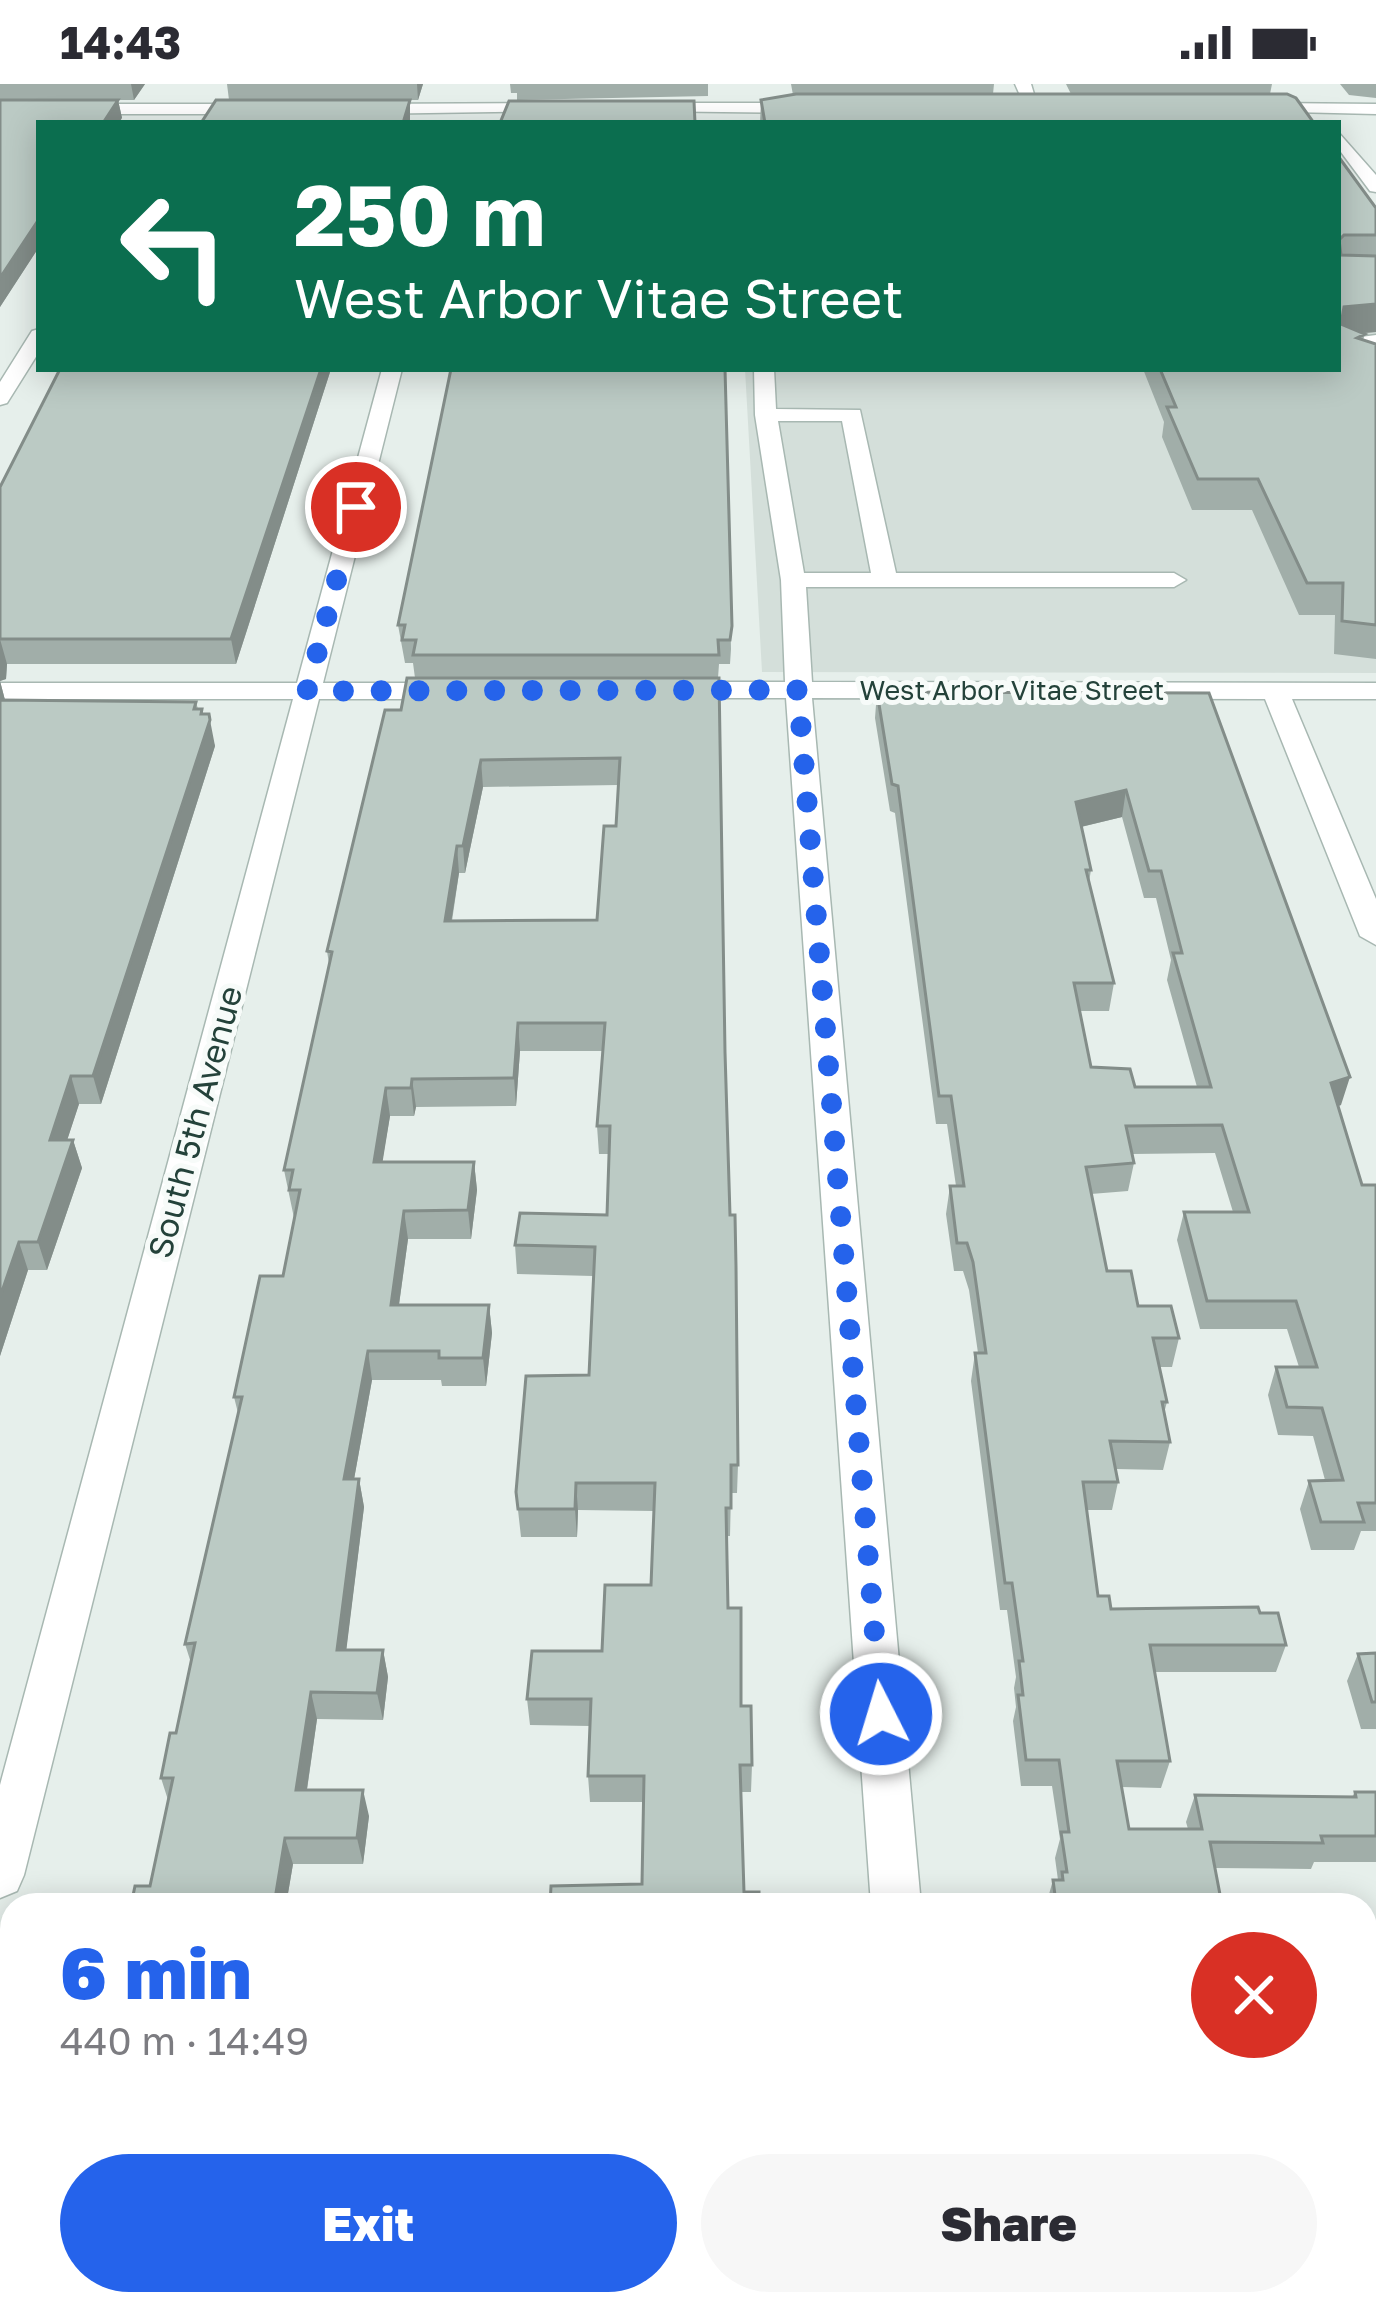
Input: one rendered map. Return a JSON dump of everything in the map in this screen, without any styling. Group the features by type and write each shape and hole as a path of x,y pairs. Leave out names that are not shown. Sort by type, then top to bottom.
{"street":[{"path":"170,116 190,84"},
{"path":"459,116 468,84"},
{"path":"748,84 750,108"},
{"path":"1023,84 1033,108"},
{"path":"1298,84 1322,116"},
{"path":"342,109 459,116 572,108"},
{"path":"616,108 729,116 750,108 820,108"},
{"path":"1010,108 1057,108"},
{"path":"1246,108 1322,116 1375,110"},
{"path":"0,109 170,116 270,109"},
{"path":"1341,142 1368,184"},
{"path":"0,399 36,339"},
{"path":"1376,340 1342,345 1376,359"},
{"name":"South 5th Avenue","path":"0,1874 391,372"},
{"path":"764,372 766,415 793,580 895,1893"},
{"path":"766,415 852,415 885,580"},
{"path":"793,580 1174,580"},
{"path":"0,691 471,691"},
{"name":"West Arbor Vitae Street","path":"634,691 1376,691"},
{"path":"1275,691 1376,936"}],"shaded area":[{"path":"1341,328 1376,328 1376,673 762,672 745,372 1341,372"}],"building":[{"path":"796,94 1287,94 1296,98 1312,120 764,120 761,100"},
{"path":"0,100 118,100 105,120 36,120 36,224 0,278"},
{"path":"216,100 410,100 404,120 203,120"},
{"path":"509,101 694,101 695,120 501,120"},
{"path":"1341,160 1376,208 1376,235 1341,238"},
{"path":"1341,255 1376,256 1376,304 1344,307 1341,324"},
{"path":"1341,324 1365,334 1357,338 1376,344 1376,625 1342,621 1343,583 1307,583 1258,479 1198,479 1167,407 1176,407 1161,372 1341,372"},
{"path":"58,372 320,372 231,639 0,639 0,487"},
{"path":"450,372 725,372 732,626 730,640 718,640 719,655 413,655 416,640 402,640 405,625 398,625"},
{"path":"407,678 719,678 738,1465 731,1465 731,1508 726,1508 728,1608 741,1608 741,1706 751,1706 752,1765 740,1765 744,1892 759,1893 551,1893 551,1886 642,1884 644,1776 588,1776 591,1699 527,1699 532,1651 602,1651 605,1585 651,1585 655,1483 576,1483 575,1509 518,1509 526,1376 589,1375 595,1247 515,1245 520,1213 607,1215 610,1126 597,1126 605,1023 518,1023 514,1078 412,1079 411,1088 386,1088 374,1162 474,1162 468,1210 404,1211 391,1305 489,1305 483,1358 439,1358 439,1351 368,1351 344,1479 359,1479 337,1650 383,1650 377,1693 311,1692 296,1790 363,1790 357,1838 285,1838 276,1893 134,1893 135,1886 150,1886 173,1778 161,1778 195,1643 185,1644 242,1397 234,1397 260,1276 283,1276 300,1190 289,1190 293,1170 284,1170 332,952 327,951 385,710 401,710","holes":["620,758 616,826 604,826 597,920 445,921 457,846 463,846 481,760"]},
{"path":"877,692 1209,693 1350,1077 1331,1083 1362,1185 1376,1185 1376,1503 1358,1503 1364,1522 1321,1522 1309,1481 1343,1480 1322,1408 1287,1407 1276,1367 1317,1367 1296,1301 1207,1301 1184,1212 1249,1212 1222,1125 1126,1126 1134,1163 1086,1167 1107,1271 1131,1271 1138,1306 1171,1306 1179,1338 1153,1338 1170,1442 1110,1441 1118,1482 1083,1482 1098,1596 1109,1596 1111,1609 1258,1607 1260,1613 1278,1613 1286,1645 1150,1645 1170,1761 1117,1761 1129,1829 1202,1829 1195,1795 1356,1797 1355,1792 1376,1792 1376,1836 1321,1836 1323,1843 1210,1842 1220,1893 1055,1893 1053,1880 1063,1880 1062,1872 1067,1872 1061,1832 1069,1832 1059,1760 1026,1760 1018,1695 1023,1695 1019,1661 1023,1661 1012,1583 1005,1583 975,1353 986,1353 973,1262 967,1243 957,1243 950,1186 964,1186 951,1096 939,1096 898,786 892,784","holes":["1126,790 1149,871 1161,871 1182,953 1173,953 1211,1087 1135,1087 1130,1069 1091,1067 1074,983 1114,983 1086,870 1091,870 1076,802"]},
{"path":"0,700 196,702 194,709 202,709 201,714 209,714 210,720 93,1076 71,1076 50,1140 73,1140 38,1242 19,1242 0,1297"},
{"path":"1376,1653 1376,1702 1372,1702 1358,1654"}],"route":[{"path":"356,507 307,691 798,690 881,1714"}]}
